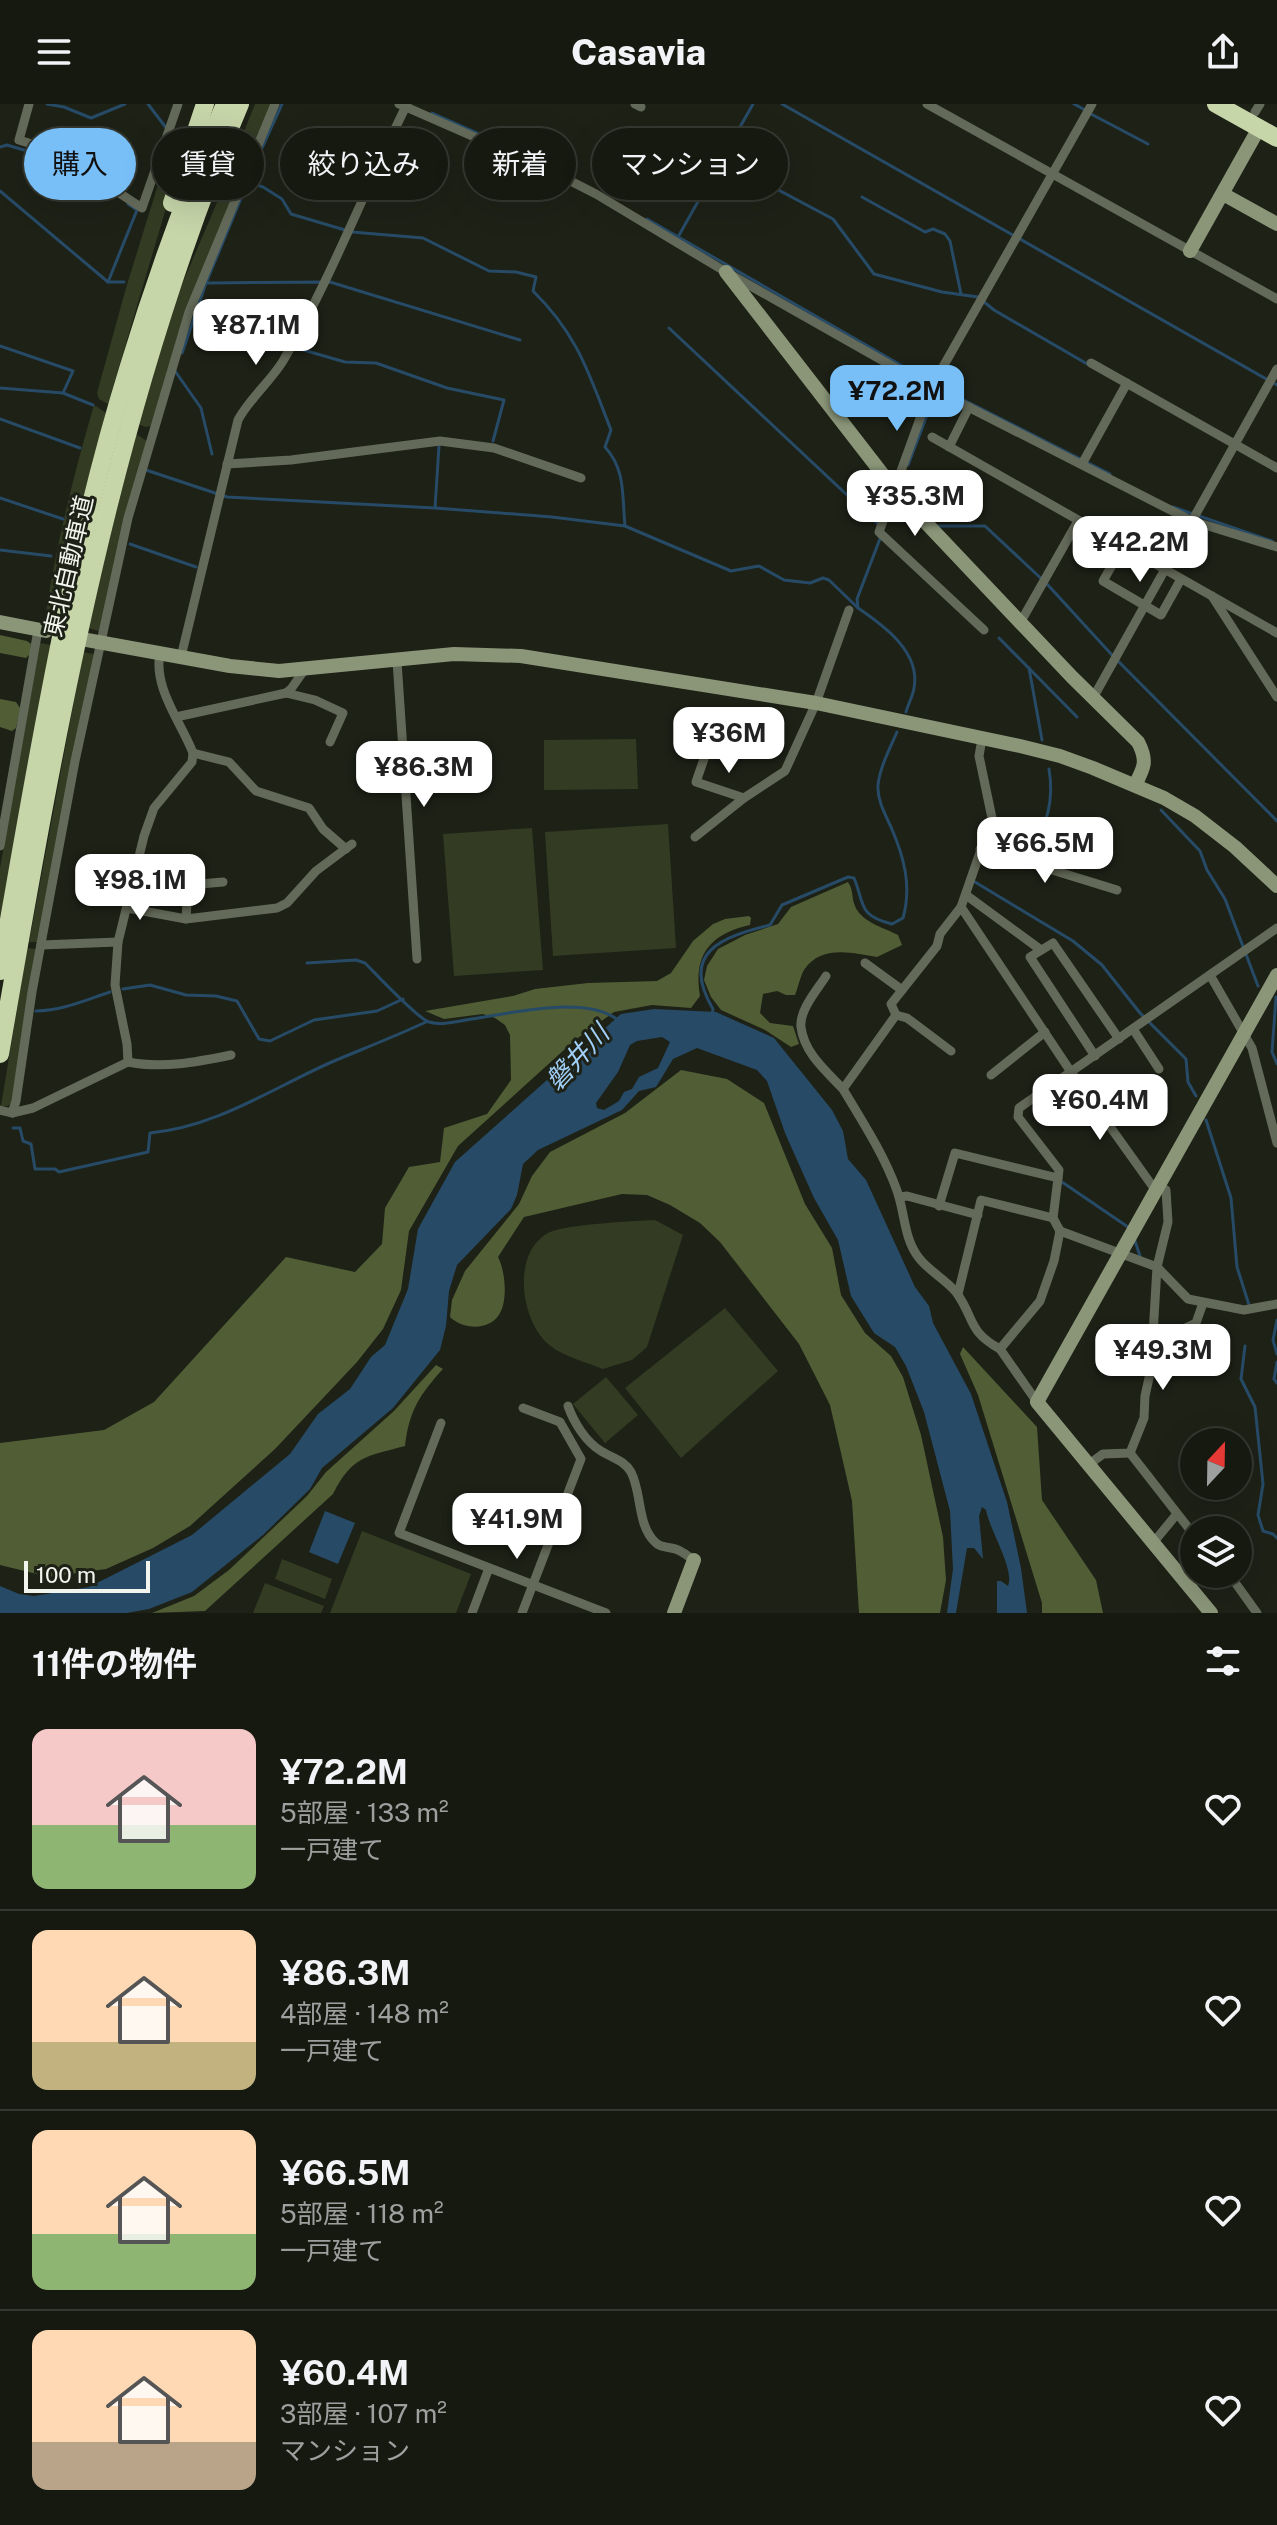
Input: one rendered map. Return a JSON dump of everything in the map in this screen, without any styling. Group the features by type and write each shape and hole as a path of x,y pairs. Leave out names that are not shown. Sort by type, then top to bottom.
{"highway":[{"path":"128,368 167,219 205,104"},
{"name":"東北自動車道","path":"0,971 59,646 83,539 128,368 177,223 225,104"},
{"name":"東北自動車道","path":"0,1054 52,756 98,541 142,374 194,220 240,104"},
{"path":"194,220 248,104"},
{"path":"1216,104 1259,114 1277,138"}],"street":[{"path":"29,104 19,140 67,155 142,208 169,146 178,104"},
{"path":"264,129 275,104"},
{"path":"927,104 1277,299"},
{"path":"984,630 879,532 931,388 1092,104"},
{"path":"181,657 238,420 247,404 281,364 350,229 404,105 583,187 931,388 1192,521 1277,547"},
{"path":"1190,251 1223,194 1259,114"},
{"path":"1223,194 1277,224"},
{"path":"231,1055 187,1064 128,1062 33,1108 5,1113 41,945 93,641 189,312 234,200"},
{"path":"726,272 894,489 1138,742 1145,754 1144,765 1135,785"},
{"path":"1091,363 1277,468"},
{"path":"1093,698 1277,369"},
{"path":"1082,464 1127,383"},
{"path":"949,447 969,407"},
{"path":"932,437 1277,633"},
{"path":"227,464 291,460 440,441 494,448 581,478"},
{"path":"1020,623 1078,521"},
{"path":"1123,546 1103,581 1161,615 1181,579"},
{"path":"1212,596 1277,697"},
{"path":"695,837 744,798 785,771 816,703 849,610"},
{"path":"0,622 42,631 0,846"},
{"path":"93,641 251,669 305,669 454,654 521,656 816,703 1060,756 1135,785 1195,816 1277,886"},
{"path":"128,1062 115,985 118,942 154,808 192,762 193,753 161,681 160,653"},
{"path":"397,661 417,959"},
{"path":"286,693 305,669"},
{"path":"176,717 286,693 315,700 343,713 330,742"},
{"path":"896,1015 891,1004 937,946 940,934 961,907 992,818 979,756 982,739"},
{"path":"127,908 186,919 277,908 287,903 316,871 349,846 323,829 309,808 256,791 229,762 193,753"},
{"path":"705,756 696,782 744,798"},
{"path":"980,849 1014,853 1036,865 1117,890"},
{"path":"186,919 188,885 223,882"},
{"path":"966,895 1041,950"},
{"path":"961,907 1071,1072 1158,1189 1166,1190 1168,1222 1157,1267 1151,1369 1144,1418 1130,1453"},
{"path":"1000,1349 1040,1301 1054,1261 1060,1231 1053,1218 1059,1170 1018,1117 1019,1108 1277,928"},
{"path":"41,945 118,942"},
{"path":"1095,1056 1030,957 1053,943 1119,1039"},
{"path":"865,963 902,990"},
{"path":"1210,975 1252,1048 1277,1143"},
{"path":"1037,1402 1277,975"},
{"path":"826,976 805,1011 801,1026 812,1057 843,1089 883,1157 900,1197 908,1236 919,1258 958,1294 980,1338 1000,1349 1037,1402 1211,1613"},
{"path":"843,1089 896,1015"},
{"path":"896,1015 907,1018 951,1051"},
{"path":"1133,1029 1159,1069"},
{"path":"991,1075 1045,1032"},
{"path":"939,1206 955,1153 1058,1178"},
{"path":"900,1197 907,1196 978,1215"},
{"path":"958,1294 981,1200 1053,1218"},
{"path":"1060,1231 1157,1267 1181,1294 1203,1303 1244,1310 1277,1304"},
{"path":"1153,1343 1196,1323 1203,1303"},
{"path":"568,1406 571,1417 591,1444 624,1463 630,1471 638,1489 644,1524 652,1540 659,1547 676,1549 694,1560 674,1613"},
{"path":"522,1613 581,1459 560,1422 523,1408"},
{"path":"441,1423 399,1533 606,1613"},
{"path":"1088,1465 1103,1454 1130,1453"},
{"path":"1130,1453 1180,1519"},
{"path":"1153,1543 1176,1515"},
{"path":"472,1613 489,1568"},
{"path":"1239,1588 1257,1613"}],"green space":[{"path":"255,104 271,104 261,128 245,128"},
{"path":"153,200 168,200 108,404 99,399 97,393"},
{"path":"218,200 232,200 151,426 145,427 138,424 172,308"},
{"path":"94,405 106,413 54,622 46,611 50,585"},
{"path":"136,434 147,441 99,631 87,628"},
{"path":"0,635 27,641 31,644 30,654 26,658 0,653"},
{"path":"40,643 51,645 0,921 0,868"},
{"path":"83,652 94,654 38,940 29,942"},
{"path":"0,699 16,702 20,708 16,728 12,731 0,727"},
{"path":"636,739 638,789 544,790 544,740"},
{"path":"668,824 676,948 553,956 545,832"},
{"path":"532,828 543,970 454,976 443,834"},
{"path":"848,882 858,912 898,935 902,945 877,957 838,952 819,956 804,970 795,995 777,991 763,994 760,1013 770,1023 793,1026 799,1044 791,1047 765,1030 721,1010 704,980 707,966 718,949 745,935 778,924 791,907"},
{"path":"749,916 750,925 724,934 707,948 699,969 700,996 691,1008 652,1005 614,1012 575,1040 458,1146 409,1231 401,1290 383,1329 357,1362 275,1449 190,1526 153,1548 106,1569 49,1577 0,1565 0,1443 104,1430 154,1402 286,1257 355,1272 382,1244 385,1208 409,1167 440,1162 444,1128 487,1114 511,1080 510,1035 505,1025 483,1014 444,1019 425,1011 513,996 535,989 588,983 657,981 671,973 693,941 713,924"},
{"path":"27,948 36,949 12,1102 1,1106"},
{"path":"681,1070 727,1079 764,1103 805,1204 832,1248 841,1295 865,1333 891,1356 903,1377 921,1435 943,1537 946,1580 940,1613 859,1613 852,1501 830,1405 799,1344 720,1242 700,1223 647,1195 622,1194 524,1217 498,1257 505,1293 496,1319 476,1327 450,1317 452,1300 465,1271 519,1204 532,1176 550,1152 625,1113"},
{"path":"655,1220 683,1235 647,1347 632,1360 603,1369 566,1355 547,1343 531,1319 524,1287 528,1257 535,1244 546,1234 567,1228"},
{"path":"725,1308 778,1371 681,1458 625,1388"},
{"path":"963,1347 1037,1427 1042,1500 1096,1580 1103,1613 1042,1613 1042,1603 978,1395 960,1354"},
{"path":"436,1365 443,1369 417,1404 409,1423 405,1446 371,1456 354,1465 333,1494 205,1611 152,1613 194,1596 229,1570 307,1496 326,1472 394,1411"},
{"path":"606,1377 638,1415 605,1443 573,1404"},
{"path":"362,1531 471,1574 456,1613 330,1613"},
{"path":"282,1559 332,1579 325,1599 275,1579"},
{"path":"265,1583 324,1606 321,1613 253,1613"}],"water":[{"path":"464,742 466,773 425,776 423,745"},
{"name":"磐井川","path":"654,1009 716,1012 774,1038 832,1110 843,1131 848,1159 866,1180 915,1287 929,1306 933,1323 971,1394 1007,1502 1027,1613 997,1613 997,1581 1008,1586 1008,1570 986,1510 982,1507 979,1516 983,1559 974,1548 967,1548 956,1613 947,1613 953,1569 950,1511 924,1412 906,1366 895,1347 874,1333 851,1296 838,1240 814,1198 785,1133 767,1081 757,1070 697,1048 673,1059 656,1087 639,1091 622,1110 538,1150 523,1164 511,1209 457,1265 449,1291 440,1350 393,1408 322,1468 310,1489 263,1535 192,1592 149,1609 127,1613 0,1613 0,1586 34,1596 89,1587 192,1535 290,1454 318,1414 350,1389 371,1357 385,1345 408,1289 418,1229 455,1162 621,1014","holes":["662,1037 670,1042 658,1068 639,1077 619,1101 604,1110 597,1108 596,1103 618,1072 630,1045"]},
{"path":"325,1511 355,1523 338,1564 309,1552"}],"waterway":[{"path":"47,104 91,118 125,104"},
{"path":"148,104 166,128"},
{"path":"264,144 282,104"},
{"path":"678,237 753,104"},
{"path":"782,104 1277,385"},
{"path":"1074,104 1085,110"},
{"path":"432,113 466,128"},
{"path":"1091,114 1148,144"},
{"path":"0,147 7,145 24,150"},
{"path":"264,188 282,199 291,214 345,230"},
{"path":"0,191 108,282 124,282"},
{"path":"788,195 833,219 874,274 942,292 978,297 994,310 1089,365"},
{"path":"862,197 925,232 933,229 945,234 950,241 961,294"},
{"path":"182,353 206,283 240,200"},
{"path":"108,282 137,210 128,204"},
{"path":"647,219 932,383"},
{"path":"352,232 423,238 489,271 516,272 536,277 533,291 561,323 581,356 611,430 605,447 620,474 625,526"},
{"path":"206,283 330,282 520,340"},
{"path":"669,328 879,525"},
{"path":"0,346 73,371 63,393"},
{"path":"293,347 345,362 376,363 447,388 504,400 493,441"},
{"path":"175,371 201,408 212,454"},
{"path":"0,388 63,393 93,405"},
{"path":"908,465 935,394"},
{"path":"956,396 1110,474"},
{"path":"0,419 80,448"},
{"path":"435,508 439,446"},
{"path":"146,470 227,497 435,508 625,526 731,571 759,566 784,580 810,583 823,578 829,580 858,608"},
{"path":"0,498 63,519"},
{"path":"1173,507 1272,541"},
{"path":"938,526 985,526 1047,584 1112,655"},
{"path":"881,536 857,599 858,608 889,631 912,663 914,688 906,712"},
{"path":"130,544 196,567"},
{"path":"0,550 51,556"},
{"path":"999,638 1077,717"},
{"path":"1118,661 1277,821"},
{"path":"1029,668 1042,740"},
{"path":"712,1015 713,1009 701,974 703,961 722,942 770,925 782,905 848,877 854,878 864,907 873,917 892,924 903,918 907,894 905,872 900,849 878,791 881,771 897,732"},
{"path":"1030,857 1050,804 1049,769"},
{"path":"1161,810 1200,851 1207,870 1225,899 1258,986"},
{"path":"975,882 1073,941 1102,965 1140,1013 1186,1059 1188,1082 1196,1096"},
{"name":"磐井川","path":"307,963 356,960 365,963 416,1013 434,1023 568,1007 587,1008 618,1020"},
{"path":"123,989 150,985 186,995 216,996 237,1001 259,1039 270,1041 314,1020 377,1011 403,999"},
{"path":"36,1011 64,1007 110,992"},
{"path":"1276,997 1272,1052 1277,1064"},
{"path":"13,1128 20,1128 23,1141 31,1144 35,1169 55,1169 59,1172 148,1152 150,1133 199,1123 222,1114 426,1022"},
{"path":"1206,1120 1231,1198 1237,1267 1249,1305"},
{"path":"1062,1182 1128,1227"},
{"path":"1134,1238 1140,1256"},
{"path":"1277,1320 1273,1340 1277,1354"},
{"path":"1245,1346 1241,1379 1255,1407 1263,1484 1258,1515 1263,1531 1277,1538"},
{"path":"1277,1362 1274,1379 1277,1383"}]}
